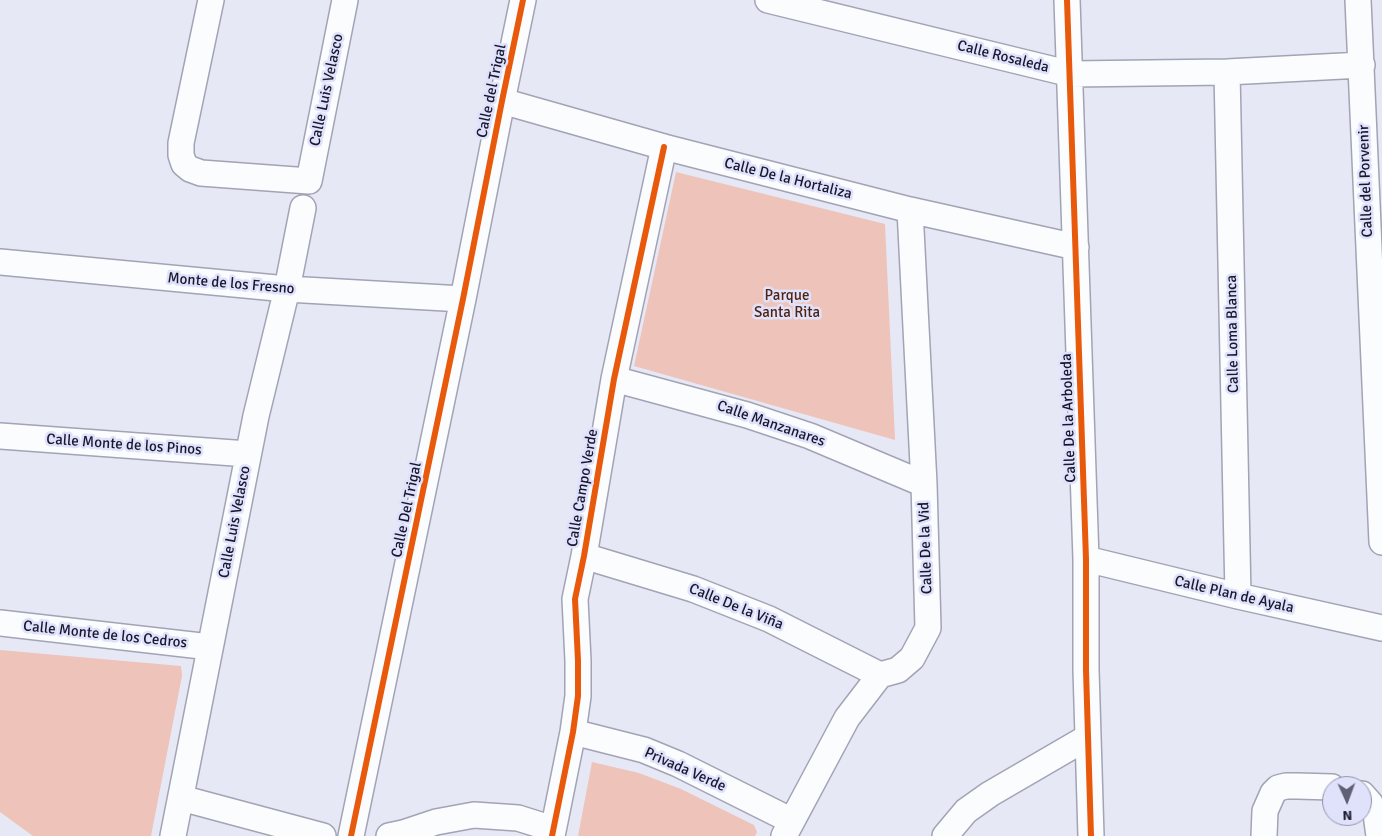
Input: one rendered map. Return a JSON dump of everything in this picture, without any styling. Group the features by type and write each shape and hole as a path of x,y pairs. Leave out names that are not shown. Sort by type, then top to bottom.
{"street":[{"name":"Calle Luis Velasco","path":"211,0 181,143 180,155 184,164 201,173 309,181 346,0"},
{"name":"Calle del Trigal","path":"485,188 524,0"},
{"name":"Calle Rosaleda","path":"768,0 1071,74 1227,72 1362,65"},
{"name":"Calle De la Arboleda","path":"1067,0 1086,559 1086,670 1091,836"},
{"name":"Calle del Porvenir","path":"1358,0 1382,542"},
{"name":"Calle Loma Blanca","path":"1227,72 1238,596"},
{"name":"Calle De la Hortaliza","path":"502,101 664,147 910,210 1076,247"},
{"name":"Calle Campo Verde","path":"553,832 573,732 578,696 575,599 614,379 664,147"},
{"name":"Calle Del Trigal","path":"351,836 485,188"},
{"name":"Calle Luis Velasco","path":"173,836 248,454 287,289 303,208"},
{"name":"Calle De la Vid","path":"880,675 898,670 912,658 928,628 924,484 910,210"},
{"name":"Monte de los Fresno","path":"0,262 287,289 463,299"},
{"name":"Calle Manzanares","path":"614,379 738,412 810,436 924,484"},
{"name":"Calle Monte de los Pinos","path":"0,436 248,454"},
{"name":"Calle De la Viña","path":"584,556 693,589 769,619 880,675"},
{"name":"Calle Plan de Ayala","path":"1086,559 1238,596 1382,628"},
{"name":"Calle Monte de los Cedros","path":"0,623 210,647"},
{"path":"788,829 847,718 880,675"},
{"name":"Privada Verde","path":"573,732 644,750 678,764 788,829"},
{"path":"945,836 966,811 990,794 1088,737"},
{"path":"1264,836 1265,811 1273,793 1278,788 1286,786 1322,787"},
{"path":"181,798 323,836"},
{"path":"1372,807 1376,814 1379,836"},
{"path":"388,836 436,822 474,815 518,818 553,832"}],"green space":[{"name":"Parque Santa Rita","path":"676,172 885,224 895,440 634,366"},
{"path":"0,650 181,666 182,676 151,836 33,836 0,812"},
{"path":"592,762 639,773 681,789 754,825 757,832 755,836 578,836"}],"cycle path":[{"path":"351,836 523,0"},
{"path":"1067,0 1086,559 1086,670 1091,836"},
{"path":"552,836 573,732 578,696 575,599 614,379 664,147"}]}
